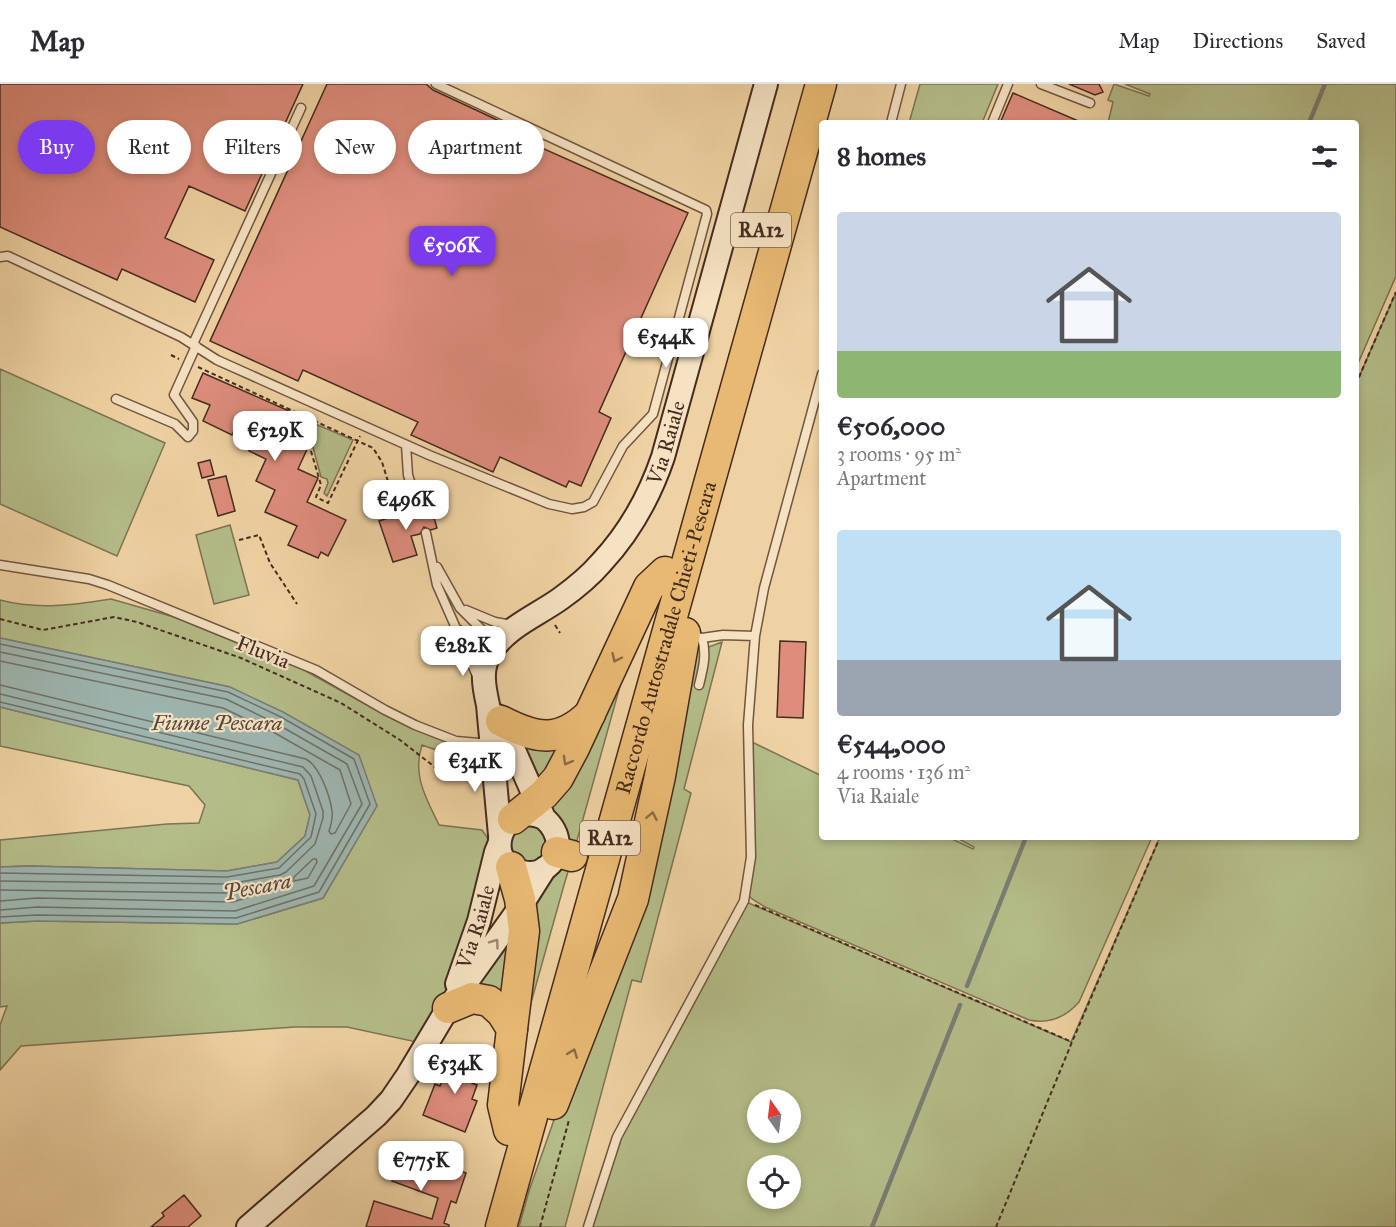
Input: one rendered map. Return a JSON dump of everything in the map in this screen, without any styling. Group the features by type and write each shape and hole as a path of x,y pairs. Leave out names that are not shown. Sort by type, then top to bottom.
{"highway":[{"name":"Raccordo Autostradale Chieti-Pescara","path":"483,1227 802,84"},
{"name":"Raccordo Autostradale Chieti-Pescara","path":"501,1227 821,84"},
{"path":"513,1227 531,1164 633,900 628,870 660,776 693,636 694,583 721,480 719,448"},
{"path":"509,1130 503,1105 524,931 521,906 506,841 540,809 590,714 649,587 665,572"},
{"path":"493,723 526,733 549,736 572,730 590,714"},
{"path":"448,1008 472,998 489,1001 502,1013 512,1029"}],"street":[{"name":"Via Raiale","path":"448,1008 479,921 496,852 506,841 494,774 493,723 483,678 490,652 517,626 560,599 594,570 621,541 646,500 663,458 766,84"},
{"name":"Via Raiale","path":"248,1227 383,1108 408,1075 448,1008 521,906 558,859 556,833 540,809 493,723"},
{"path":"506,841 519,872 528,873 558,859"}],"lane":[{"path":"0,257 8,256 195,345 217,360 406,445 549,504 572,508 584,507 593,502 623,446 653,414 707,214 703,207 436,84"},
{"path":"892,120 901,84"},
{"path":"993,120 1008,84"},
{"path":"1041,84 1090,103"},
{"path":"116,399 175,424 188,437 193,431 193,422 174,395 302,108"},
{"path":"588,1227 616,1137 744,901 751,857 747,725 756,636 764,588 819,385"},
{"path":"406,445 408,475 418,507"},
{"path":"0,565 89,579 108,585 316,670 385,711 456,741 493,723 456,626 437,585 426,534"},
{"path":"433,559 460,608 482,630 490,652"},
{"path":"460,608 495,622 517,626"},
{"path":"456,626 474,644 490,652"},
{"path":"693,636 756,636"},
{"path":"693,636 705,646 699,685"}],"path":[{"path":"1359,377 1396,292"},
{"path":"171,355 307,414 373,448 379,455 398,514"},
{"path":"296,441 307,414"},
{"path":"297,436 308,441 321,486 316,497 328,503 360,436"},
{"path":"397,510 403,508"},
{"path":"239,540 259,535 270,563 297,604"},
{"name":"Fluvia","path":"0,620 43,630 114,616 137,622 241,658 341,702 400,740 445,775 494,774"},
{"path":"431,646 456,626"},
{"path":"996,1227 1159,840"},
{"path":"744,901 1072,1042"}],"green space":[{"path":"920,84 998,84 983,120 910,120"},
{"path":"1114,84 1149,96 1150,94 1125,84 1396,84 1396,276 1359,361 1359,120 1109,120 1113,102 1108,100"},
{"path":"1396,292 1396,1227 588,1227 617,1137 744,901 1071,1042 1159,840 1359,840 1359,377"},
{"path":"0,369 165,443 117,556 0,504"},
{"path":"309,423 353,440 327,496 324,493 328,483 327,479 321,477 308,429"},
{"path":"230,525 249,595 214,604 196,535"},
{"path":"111,599 174,617 302,669 385,715 472,751 471,757 459,758 422,745 419,756 422,786 439,825 482,830 489,840 477,901 451,982 421,1043 347,1027 295,1027 21,1046 0,1070 0,1025 7,1006 0,1007 0,923 37,921 237,924 323,898 377,805 230,687 0,638 0,600 42,606"},
{"path":"722,642 684,789 691,793 641,982 632,980 565,1227 519,1227 555,1117 695,648 701,650"},
{"path":"627,661 576,844 567,843 547,802"},
{"path":"0,707 298,780 310,815 305,836 277,862 227,871 0,867 0,840 199,823 205,805 189,786 0,746"},
{"path":"511,733 565,737 539,791"},
{"path":"750,741 819,775 819,840 954,840 973,849 974,847 961,840 1151,840 1079,1002 1069,1012 1043,1021 1029,1020 765,907 747,894"},
{"path":"522,823 541,828 547,840 545,853 541,858 529,863 511,855 508,836"},
{"path":"570,865 515,1060 527,909 557,867"},
{"path":"517,921 508,1011 473,992"}],"water":[{"name":"Fiume Pescara","path":"0,638 230,687 283,712 359,755 377,806 323,898 237,924 37,921 0,923 0,867 227,871 277,862 305,836 310,815 298,780 0,707"}],"building":[{"path":"0,84 303,84 287,120 203,120 203,174 262,174 245,211 189,186 165,238 214,260 195,302 122,269 117,280 0,227"},
{"path":"327,84 426,84 433,90 497,120 408,120 408,174 544,174 544,149 688,213 599,412 611,418 581,486 569,481 566,487 500,457 493,472 411,435 418,422 303,370 298,381 210,341 286,174 302,174 302,139"},
{"path":"1069,84 1099,84 1103,92 1095,95"},
{"path":"1013,93 1076,120 1001,120"},
{"path":"203,373 298,415 288,438 308,447 298,469 318,478 307,502 346,520 328,556 321,552 318,558 288,545 297,526 265,512 275,490 256,481 266,459 249,451 260,428 239,418 232,435 203,421 210,405 192,398"},
{"path":"210,460 214,475 202,478 198,463"},
{"path":"226,476 235,511 218,516 208,480"},
{"path":"430,504 437,528 431,530 424,527 420,534 411,536 417,555 393,562 379,521 412,510 420,513 424,506"},
{"path":"780,641 806,642 803,718 777,717"},
{"path":"469,1053 477,1059 479,1068 472,1083 477,1085 472,1099 477,1101 465,1132 423,1115 435,1084 440,1086 445,1073 449,1074 457,1057"},
{"path":"411,1147 439,1157 437,1163 466,1173 456,1203 451,1201 444,1223 449,1227 366,1227 374,1201 432,1219 438,1198 392,1181 396,1169 403,1171"},
{"path":"184,1195 201,1216 188,1227 151,1227 164,1216 162,1213"}],"waterway":[{"path":"1310,120 1325,84"},
{"path":"967,986 1025,840"},
{"path":"872,1227 960,1005"}],"water label":[{"name":"Pescara","path":"257,886"}]}
